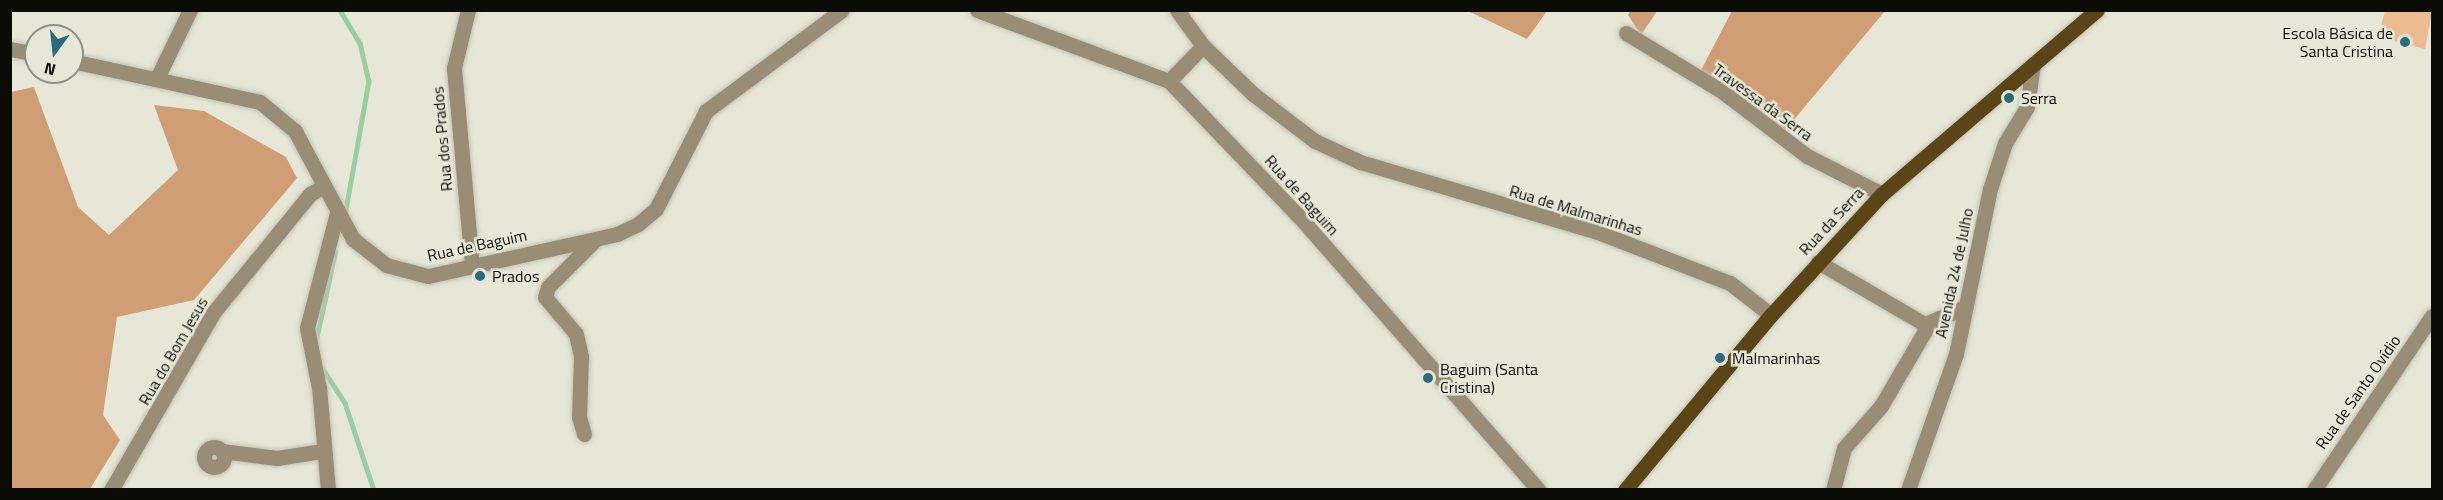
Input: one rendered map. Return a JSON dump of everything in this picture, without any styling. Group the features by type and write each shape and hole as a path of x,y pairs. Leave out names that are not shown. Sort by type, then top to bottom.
{"main road":[{"name":"Rua da Serra","path":"1625,489 1771,315 1882,194 2093,12"}],"street":[{"name":"Rua dos Prados","path":"468,10 454,68 472,266"},
{"name":"Rua de Baguim","path":"84,63 260,102 280,114 295,130 352,239 386,265 428,276 597,238 638,224 656,209 706,111 842,10"},
{"name":"Rua de Baguim","path":"977,10 1169,81 1304,222 1539,489"},
{"name":"Rua de Malmarinhas","path":"1178,10 1203,46 1282,118 1315,141 1360,162 1595,231 1730,283 1771,315"},
{"path":"157,78 190,11"},
{"name":"Travessa da Serra","path":"1626,33 1723,92 1807,156 1882,194"},
{"path":"1169,81 1203,46"},
{"name":"Avenida 24 de Julho","path":"1908,489 1956,354 1963,308 1990,189 2005,143 2026,107 2033,64"},
{"name":"Rua do Bom Jesus","path":"111,489 213,313 310,194 324,186"},
{"path":"328,489 322,451 318,388 307,328 337,213"},
{"path":"584,434 579,417 581,356 576,334 545,297 553,281 597,238"},
{"path":"1818,262 1928,326"},
{"path":"1833,489 1844,448 1881,406 1928,326 1963,308"},
{"name":"Rua de Santo Ovídio","path":"2314,489 2433,316"},
{"path":"222,451 277,458 322,451"}],"shaded area":[{"path":"1468,11 1547,11 1527,39"},
{"path":"1630,11 1657,11 1641,35 1628,15"},
{"path":"1732,11 1885,11 1782,134 1701,70"},
{"path":"2385,11 2432,11 2425,49 2378,37"},
{"path":"34,87 78,207 109,235 178,170 154,105 204,111 286,157 297,178 194,300 117,317 103,415 120,440 90,489 11,489 11,92"}],"waterway":[{"path":"340,10 360,43 369,81 346,210"},
{"path":"316,340 335,252"},
{"path":"323,369 345,403 374,490"}],"place":[{"name":"Escola Básica de Santa Cristina","path":"2405,42"},
{"name":"Serra","path":"2009,98"},
{"name":"Prados","path":"480,276"},
{"name":"Malmarinhas","path":"1720,358"},
{"name":"Baguim (Santa Cristina)","path":"1428,378"}]}
